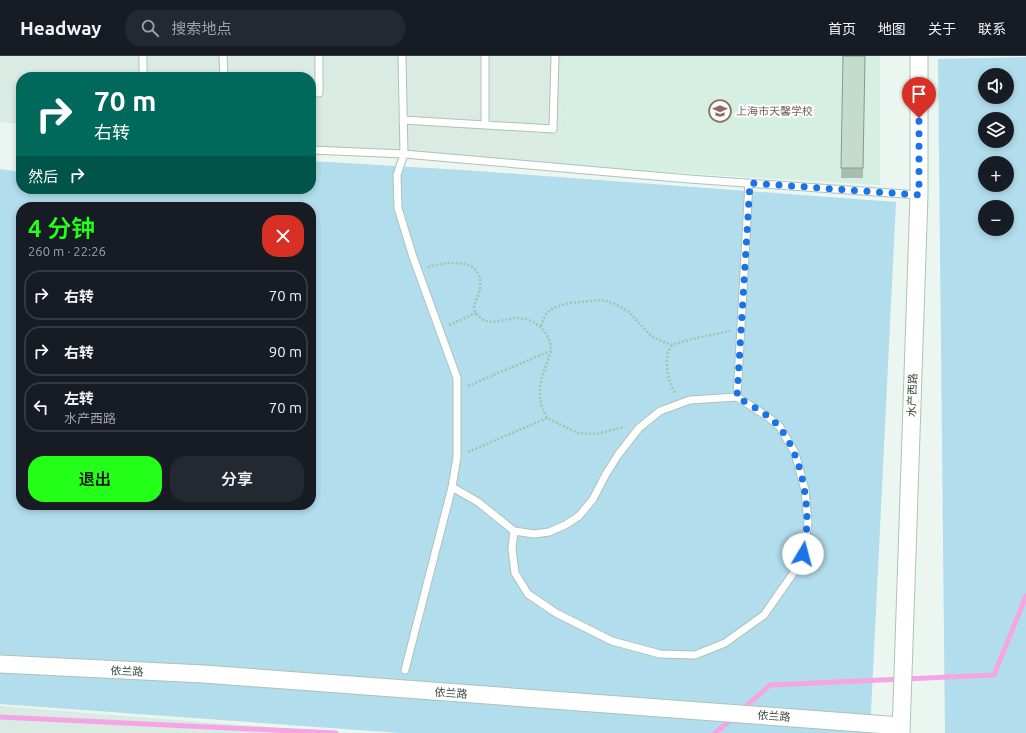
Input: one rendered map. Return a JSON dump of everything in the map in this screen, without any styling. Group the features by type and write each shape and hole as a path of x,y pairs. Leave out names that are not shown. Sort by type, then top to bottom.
{"street":[{"name":"水产西路","path":"901,729 919,195 919,56"},
{"name":"依兰路","path":"0,664 204,674 901,729"}],"lane":[{"path":"143,56 143,72"},
{"path":"223,56 224,72"},
{"path":"319,56 319,93"},
{"path":"402,56 404,154 397,175 398,208 418,270 457,378 457,457 452,487 405,670"},
{"path":"485,56 485,124"},
{"path":"403,120 553,129 555,56"},
{"path":"316,150 404,154 750,183 919,195"},
{"path":"737,397 750,183"},
{"path":"452,487 478,502 514,531 534,534 549,532 565,525 579,516 593,499 618,455 642,425 660,411 690,400 737,397 768,417 780,427 795,453 805,490 808,522 803,554 792,576 764,615 725,643 695,655 660,654 612,641 556,613 528,594 515,573 512,549 514,531"}],"path":[{"path":"418,270 440,263 470,265 477,270 480,277 480,290 474,307 480,318 489,323 518,318 533,322 543,328 549,337 550,351 539,389 539,400 547,418 578,433 596,434 642,425"},
{"path":"540,326 545,315 553,308 569,303 601,300 613,302 629,312 652,337 672,345 692,339 741,329"},
{"path":"439,330 476,313"},
{"path":"672,345 667,356 668,374 672,388 681,403"},
{"path":"457,390 550,351"},
{"path":"457,457 547,418"}],"shaded area":[{"path":"0,56 562,56 559,166 316,146 316,72 16,72 16,124 0,122"},
{"name":"上海市天馨学校","path":"562,56 880,56 880,185 559,166"},
{"path":"1026,57 1026,733 945,733 938,59"},
{"path":"316,161 463,170 896,202 870,733 400,733 0,704 0,169 16,171 16,194 316,194"},
{"path":"0,706 343,733 0,733"}],"building":[{"path":"843,56 865,56 863,168 841,168"}],"waterway":[{"path":"742,710 770,685 994,675 1026,596"},
{"path":"0,717 336,733"},
{"path":"715,733 733,718"}],"place":[{"name":"上海市天馨学校","path":"720,111"}],"route":[{"path":"803,554 808,522 805,490 795,453 780,427 768,417 737,397 750,183 919,195 919,118"}]}
